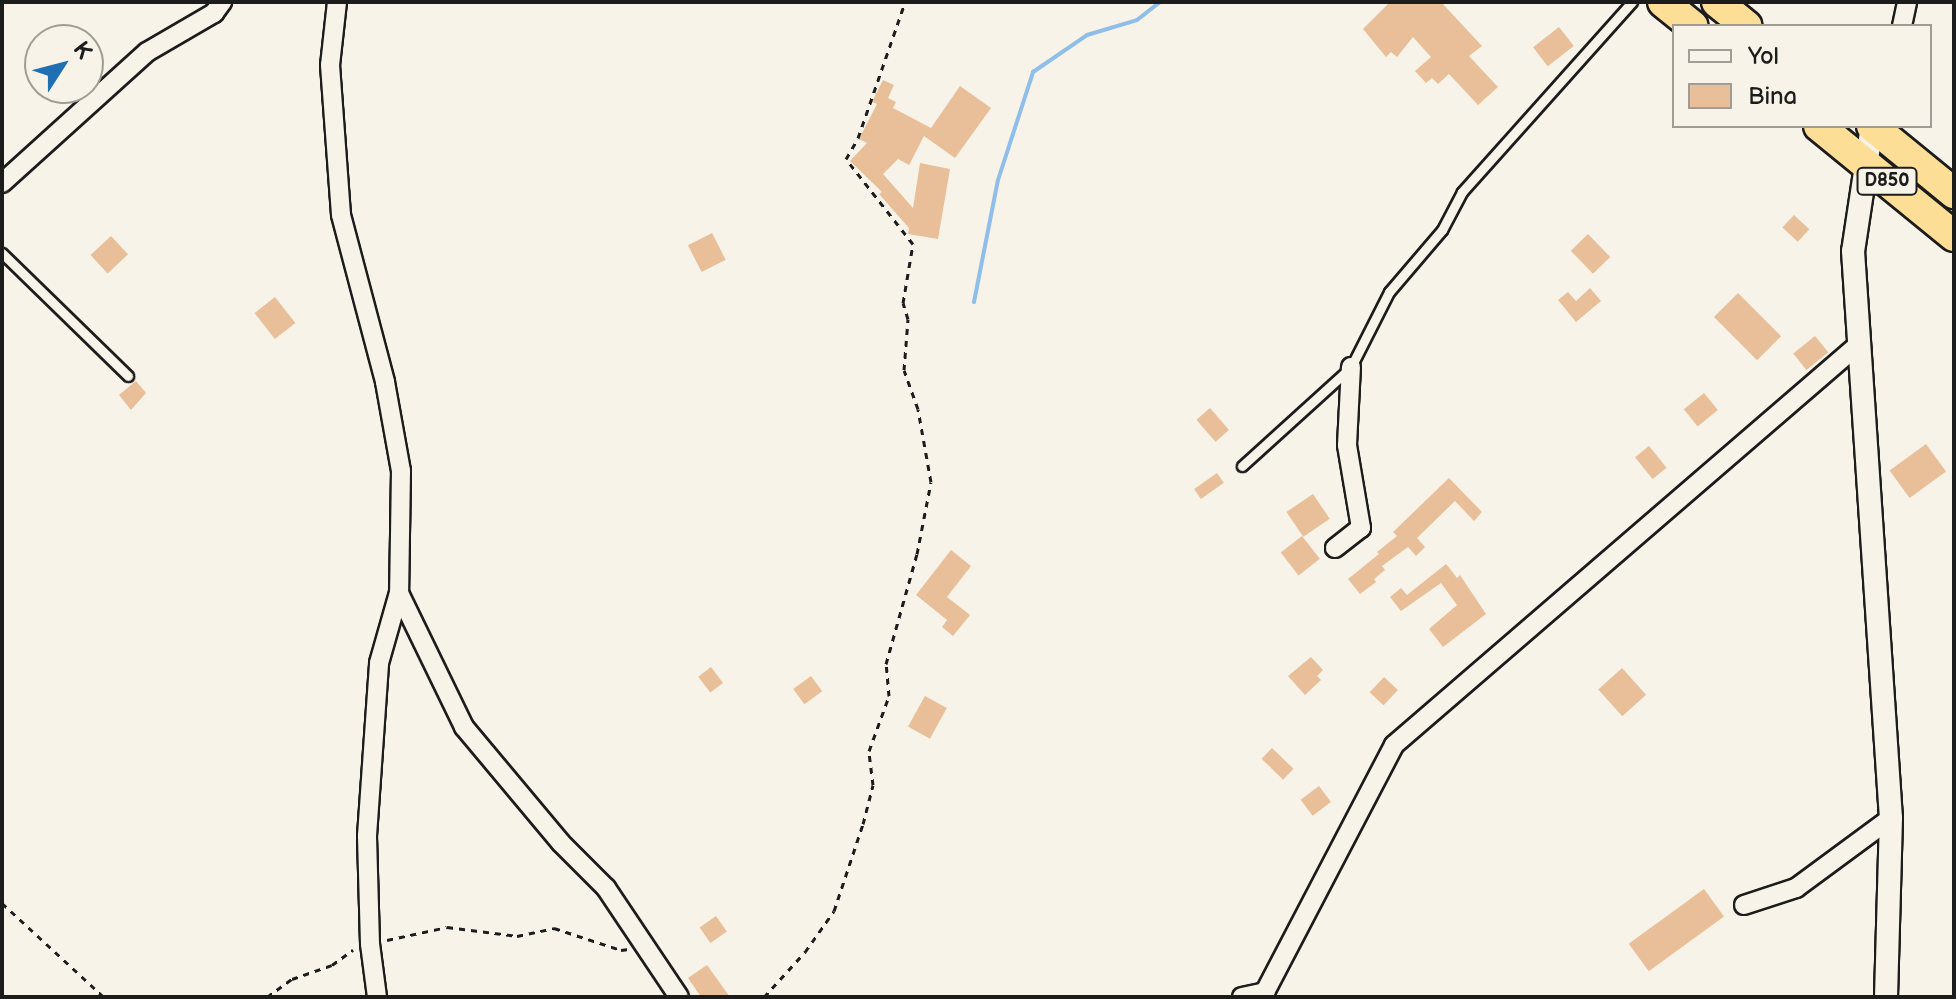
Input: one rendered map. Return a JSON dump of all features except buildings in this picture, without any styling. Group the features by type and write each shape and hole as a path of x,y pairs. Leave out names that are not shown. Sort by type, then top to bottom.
{"highway":[{"path":"1663,2 1690,24"},
{"path":"1717,2 1744,24"},
{"name":"D850","path":"1822,128 1954,236"},
{"name":"D850","path":"1874,128 1954,193"}],"street":[{"path":"2,183 147,52 214,13 222,2"},
{"path":"337,2 330,65 341,215 385,382 401,471 399,593 379,663 367,836 370,944 377,997"},
{"path":"1902,24 1907,2"},
{"path":"1872,128 1853,251 1891,818 1886,997"},
{"path":"1859,344 1877,723"},
{"path":"1242,997 1265,992 1394,745 1859,344"},
{"path":"1335,548 1361,528 1347,445 1351,367"},
{"path":"399,593 464,727 561,843 606,888 679,997"},
{"path":"1744,905 1796,888 1891,818"}],"lane":[{"path":"1242,466 1351,367 1389,292 1442,230 1462,192 1632,2"},
{"path":"2,253 128,376"}],"path":[{"path":"764,997 805,952 834,911 863,824 873,785 869,751 889,696 886,664 917,554 931,482 918,409 904,370 908,319 903,303 913,244 846,159 858,138 905,2"},
{"path":"2,903 104,997"},
{"path":"267,997 292,979 320,971 347,952 428,929 447,927 517,936 554,928 621,950 646,948"}],"waterway":[{"path":"974,302 998,180 1033,72 1087,35 1137,20 1160,2"}]}
